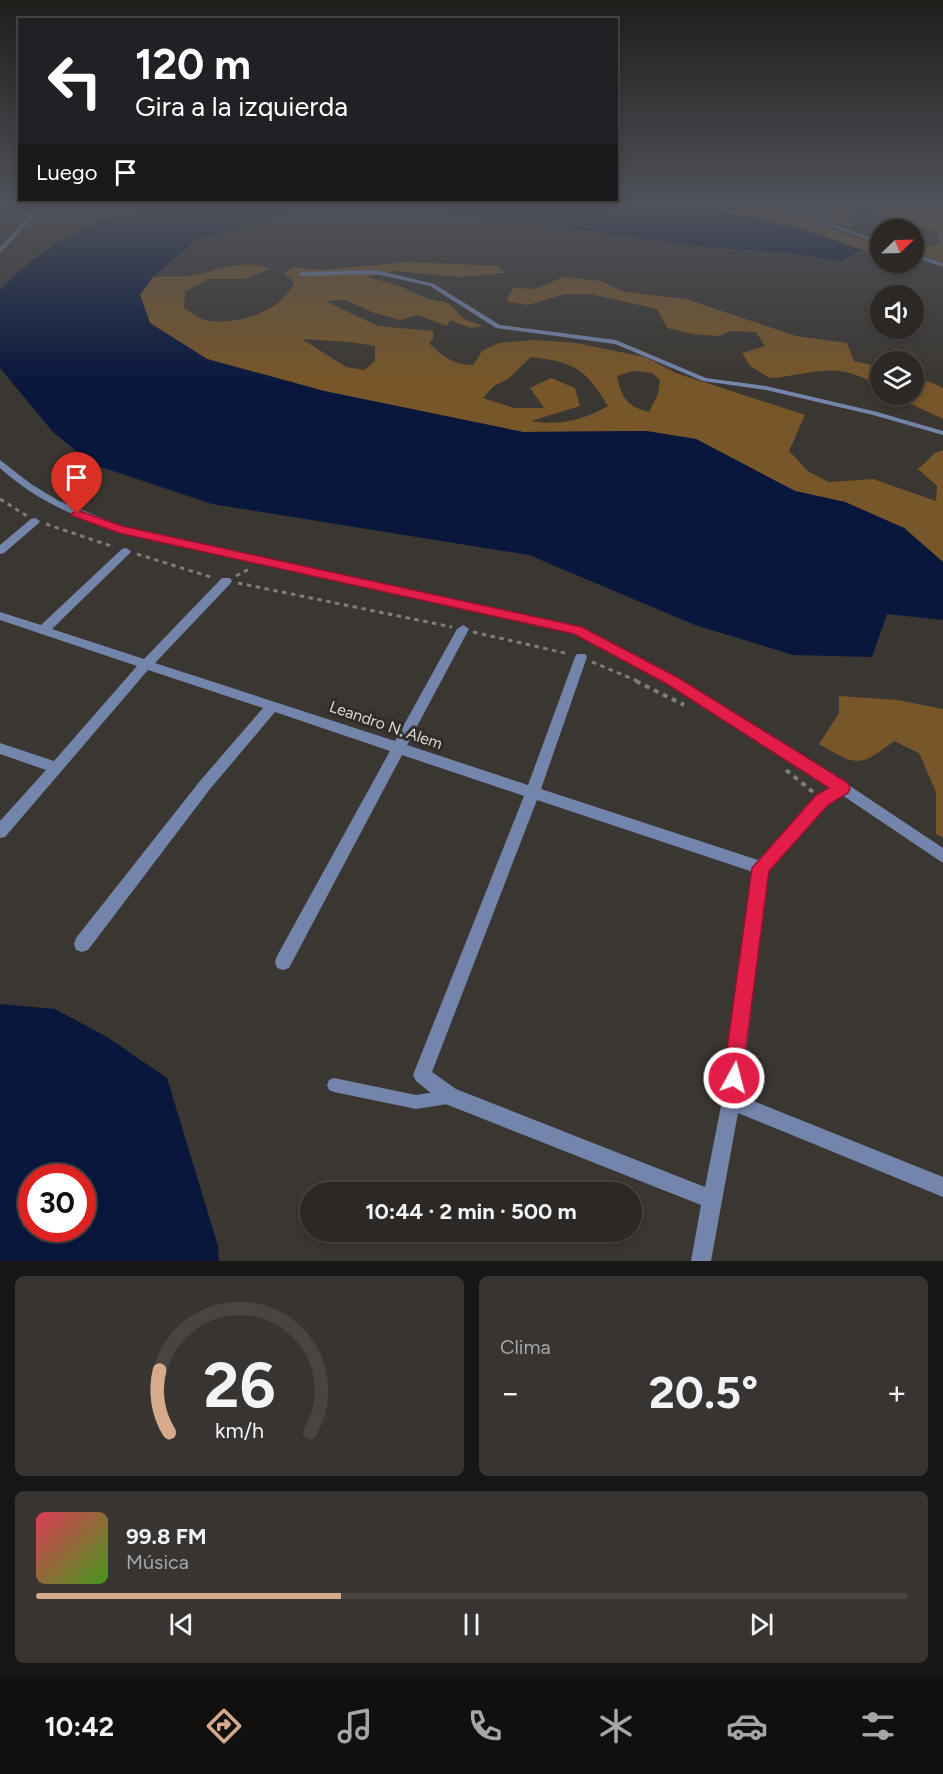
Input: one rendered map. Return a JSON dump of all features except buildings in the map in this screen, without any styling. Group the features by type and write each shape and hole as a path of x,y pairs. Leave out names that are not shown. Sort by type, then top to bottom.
{"street":[{"path":"0,463 32,490 77,514 119,529 578,630 672,681 842,788 943,856"},
{"path":"0,551 35,520"},
{"path":"45,629 126,551"},
{"path":"0,832 147,663 226,581"},
{"name":"Leandro N. Alem","path":"0,616 45,629 761,868"},
{"path":"284,962 463,629"},
{"path":"582,657 533,792 422,1075 450,1096 711,1199"},
{"path":"82,944 205,785 274,705"},
{"path":"0,748 56,767"},
{"path":"701,1261 731,1101 761,868 822,800 842,788"},
{"path":"731,1101 943,1187"}],"lane":[{"path":"302,274 376,272 432,285 498,327 616,342 705,380 777,391 874,413 943,433"},
{"path":"334,1085 416,1102 450,1096"}],"path":[{"path":"0,499 35,520 126,551 226,581 277,589 582,657 644,684 690,708"},
{"path":"226,581 264,561"},
{"path":"784,768 822,800"}],"shaded area":[{"path":"241,265 260,265 270,269 244,279 208,279 185,292 184,308 196,316 209,321 233,321 258,314 279,302 294,283 284,273 293,267 320,270 377,265 498,266 505,273 460,277 395,271 368,277 399,286 429,299 448,303 464,319 483,326 471,328 450,320 447,326 418,315 400,320 374,313 346,300 325,301 378,326 433,331 433,339 429,343 449,359 466,365 473,365 482,351 499,343 534,340 576,343 645,357 676,373 805,415 789,451 809,472 829,482 873,479 936,501 937,486 918,469 935,453 943,450 943,562 904,528 845,502 795,491 696,439 646,431 523,432 324,391 207,359 150,323 140,295 153,277 187,276","holes":["302,339 375,346 375,361 364,370 346,367","531,357 558,362 577,370 593,383 608,406 571,421 551,423 531,421 580,406 575,388 551,378 530,388 544,408 514,408 483,398 494,386 508,379","633,371 652,373 660,380 658,394 649,412 630,404 621,390 617,376"]},
{"path":"563,277 601,281 624,292 686,299 796,336 847,343 854,361 870,365 870,381 851,373 826,370 770,378 750,366 742,353 765,346 756,332 731,331 719,336 693,334 667,328 657,309 590,294 565,294 528,305 509,302 507,299 513,288 535,289"},
{"path":"924,379 943,388 943,419 913,405 924,405"},
{"path":"839,696 898,700 943,709 943,838 936,834 936,792 919,753 894,741 873,756 858,761 842,757 819,744 839,713"}],"water":[{"path":"27,265 167,265 153,277 140,295 150,323 207,359 324,391 523,432 646,431 696,439 795,491 845,502 904,528 943,562 943,620 887,614 872,657 793,655 695,625 529,555 212,504 92,464 53,432 0,368 0,290"},
{"path":"0,1004 55,1009 107,1037 167,1078 218,1246 219,1261 0,1261"}],"route":[{"path":"77,514 119,529 578,630 672,681 842,788 822,800 761,868 734,1078"}]}
